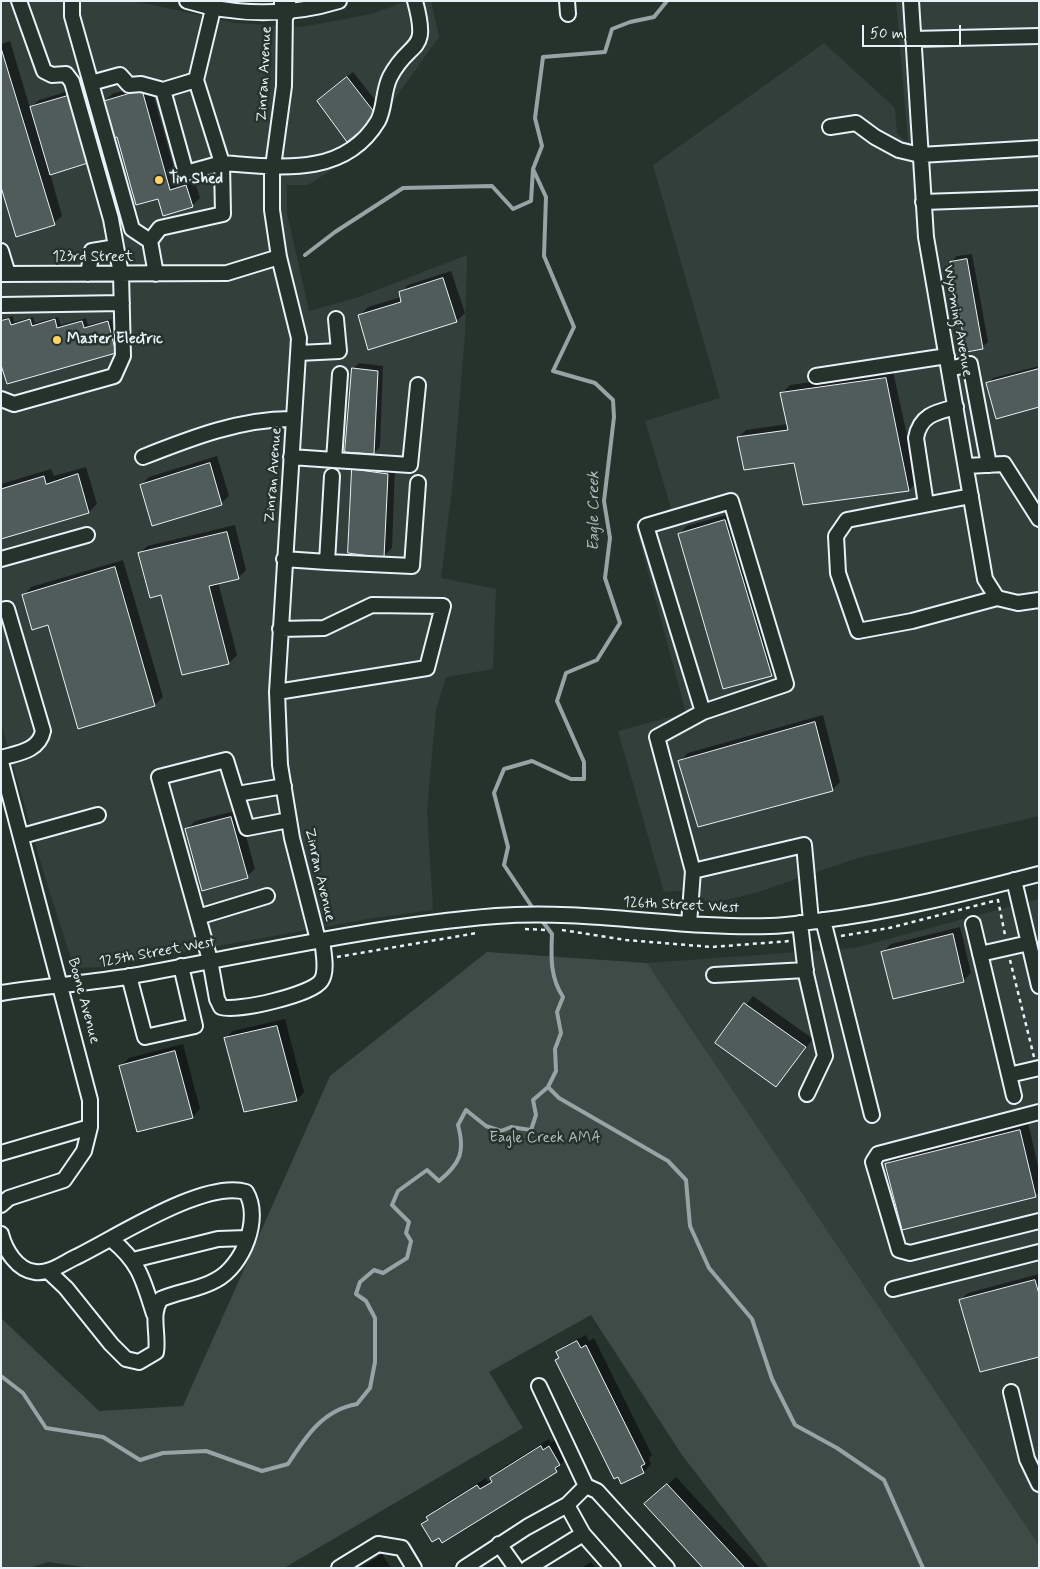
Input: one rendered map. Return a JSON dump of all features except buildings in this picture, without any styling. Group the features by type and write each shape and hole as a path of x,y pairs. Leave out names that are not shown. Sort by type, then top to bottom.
{"street":[{"path":"1,400 14,404 114,376 123,356 121,274 111,219 72,82 66,74 52,75 44,71 19,1"},
{"path":"72,1 72,16 132,229 150,241 156,274"},
{"path":"187,1 213,9 285,7 339,1"},
{"path":"163,90 186,173 222,163 301,168 330,159 355,145 372,129 381,115 389,78 400,62 415,48 420,40 421,22 414,1"},
{"name":"Wyoming Avenue","path":"911,1 922,202 926,237 985,580 997,598"},
{"name":"Zinran Avenue","path":"210,960 217,999 221,1007 229,1009 309,991 322,979 324,959 290,820 280,765 277,692 284,559 300,338 279,257 272,210 273,167 284,86 285,7"},
{"path":"150,241 160,228 223,214 222,163 196,80 213,9"},
{"path":"913,38 1039,36"},
{"path":"91,83 120,75 130,85 141,84 163,90 196,80"},
{"path":"830,127 856,122 875,138 899,150 920,155 1039,148"},
{"path":"922,202 1039,198"},
{"path":"88,274 92,251 116,247"},
{"path":"1,251 5,274"},
{"name":"123rd Street","path":"5,274 227,273 279,257"},
{"path":"1,305 122,303"},
{"path":"298,353 339,351 336,318"},
{"path":"816,376 948,362 970,364 989,465"},
{"path":"334,460 340,374"},
{"path":"291,457 410,465 418,385"},
{"path":"926,504 916,438 918,428 934,412 956,407"},
{"path":"143,457 197,436 270,418 294,418"},
{"path":"966,466 1004,464 1039,519"},
{"path":"327,562 332,476"},
{"path":"284,559 412,566 418,484"},
{"path":"971,496 847,520 836,536 838,573 858,631 912,621 997,598 1018,603 1039,600"},
{"path":"689,924 693,871 657,737 703,712 786,684 731,501 646,526 703,712"},
{"path":"1,559 87,534"},
{"path":"277,692 427,668 443,606 372,605 324,628 280,629"},
{"path":"1,610 7,608 43,732 41,739 32,748 1,758"},
{"path":"210,960 159,778 226,760 247,828 290,820"},
{"name":"Boone Avenue","path":"1,762 90,1100 90,1127 84,1151 64,1180 9,1198 1,1204"},
{"path":"236,794 284,786"},
{"path":"22,836 98,815"},
{"path":"693,871 804,844 811,921 802,941 806,970 825,1056 807,1094"},
{"name":"126th Street West","path":"320,940 419,924 500,916 565,916 689,924 771,926 911,904 1039,874"},
{"path":"1014,880 1039,986"},
{"path":"198,917 267,896"},
{"path":"811,921 827,939 872,1115"},
{"path":"973,924 1014,1096"},
{"name":"125th Street West","path":"1,993 129,976 320,940"},
{"path":"980,954 1029,943"},
{"path":"129,976 145,1037 195,1026 181,966"},
{"path":"714,975 806,970"},
{"path":"1009,1075 1038,1068"},
{"path":"1039,1112 878,1154 873,1162 899,1250 910,1253 1039,1221"},
{"path":"1,1153 90,1127"},
{"path":"2,1237 15,1262 34,1272 48,1271 112,1240 160,1212 196,1197 226,1189 246,1192 251,1201 253,1215 246,1238 232,1269 217,1280 192,1290 161,1298 154,1314"},
{"path":"133,1260 218,1239 246,1238"},
{"path":"48,1271 66,1288 111,1344 126,1359 140,1362 156,1352 158,1339 154,1314 133,1260 112,1240"},
{"path":"893,1289 1039,1252"},
{"path":"539,1386 586,1486 597,1491 667,1568"},
{"path":"1011,1392 1027,1459 1039,1484"},
{"path":"464,1568 499,1544 567,1505 586,1486"},
{"path":"567,1505 583,1534 613,1568"},
{"path":"528,1568 583,1534"},
{"path":"339,1568 378,1544 402,1548 414,1568"},
{"path":"499,1544 516,1568"}],"path":[{"path":"827,939 889,928 998,900 1007,948 1038,1068"},
{"path":"516,929 562,930 626,940 712,947 802,941"},
{"path":"324,959 480,932"}],"shaded area":[{"path":"1,1 135,1 235,23 302,27 371,14 407,1 431,1 439,37 354,156 308,185 287,185 287,213 309,311 356,298 467,255 465,333 453,480 441,578 496,589 493,669 446,677 436,710 427,810 433,910 374,918 101,967 74,968 44,874 1,723"},
{"path":"896,1 1039,1 1039,816 858,858 758,892 710,904 692,890 664,892 618,731 686,713 635,524 671,508 645,421 720,398 653,165 824,43 895,108 897,134 908,142"},
{"path":"1039,899 1039,1545 647,963 854,948"}],"green space":[{"name":"Eagle Creek AMA","path":"487,952 647,963 1039,1545 1039,1568 769,1568 682,1455 591,1315 489,1372 523,1428 284,1568 91,1568 48,1562 29,1568 1,1568 1,1318 99,1411 183,1406 330,1076"}],"waterway":[{"path":"305,255 335,232 403,188 492,186 513,209 531,201 533,169 542,146 535,118 543,57 605,52 612,29 630,22 654,17 667,1"},
{"name":"Eagle Creek","path":"533,169 546,197 544,256 574,327 553,371 595,383 613,400 614,417 604,501 610,538 605,578 620,623 597,660 566,673 557,701 584,762 584,779 571,779 532,761 504,769 494,793 508,847 504,865 534,910"},
{"name":"Eagle Creek","path":"1,1376 23,1393 46,1428 103,1437 140,1460 163,1453 206,1451 262,1471 288,1464 316,1426 334,1412 357,1404 370,1388 375,1362 375,1318 366,1301 356,1294 360,1282 374,1270 383,1273 407,1258 411,1241 406,1233 409,1222 392,1205 398,1191 427,1170 439,1181 452,1168 457,1162 461,1149 458,1125 466,1110 486,1126 501,1131 511,1127 531,1130 536,1115 533,1100 548,1087 556,1071 555,1049 561,1033 557,1012 563,997 554,974 552,934 540,918"},
{"path":"548,1087 559,1098 668,1161 686,1180 690,1226 709,1268 752,1319 772,1379 795,1425 837,1448 884,1480 923,1568"}],"place":[{"name":"Tin Shed","path":"159,180"},
{"name":"Master Electric","path":"57,340"}]}
